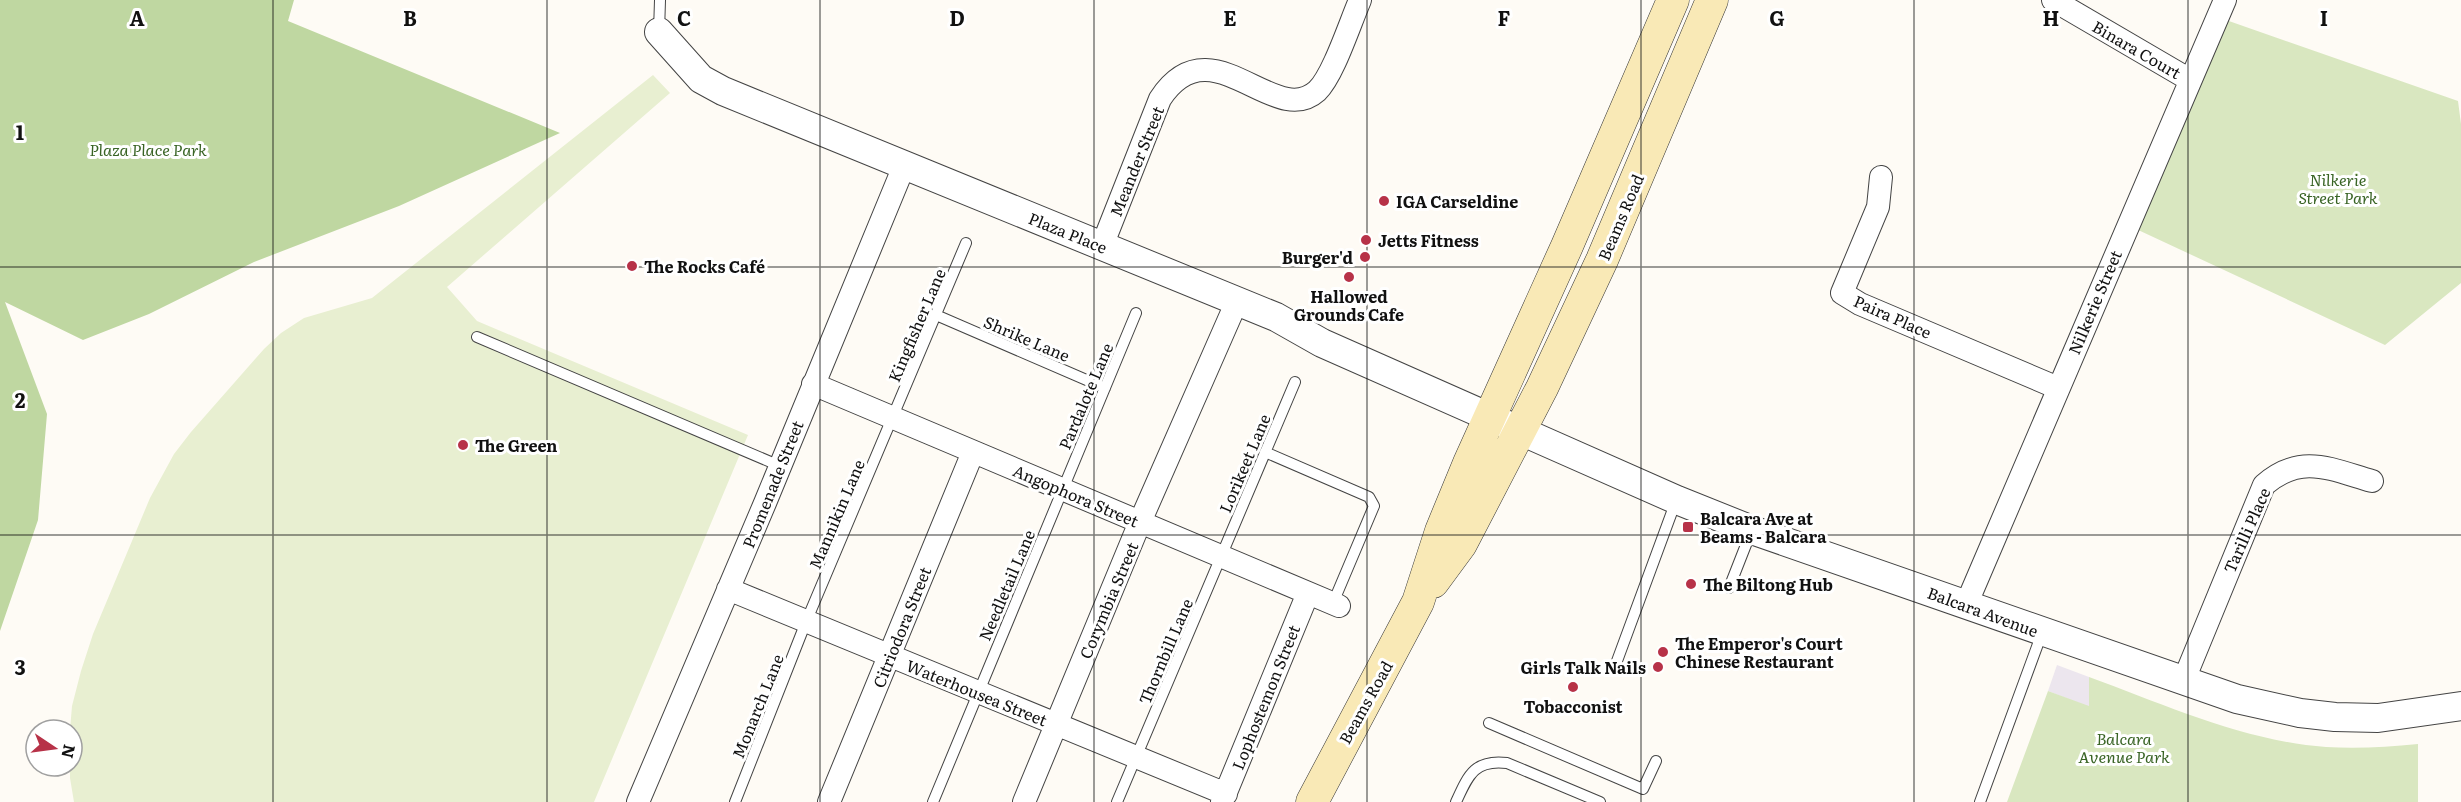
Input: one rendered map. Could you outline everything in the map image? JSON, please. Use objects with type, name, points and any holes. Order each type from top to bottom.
[{"type":"main road","name":"Beams Road","points":[[1418,602],[1441,531],[1673,0]]},
{"type":"main road","name":"Beams Road","points":[[1312,802],[1418,602],[1461,544],[1521,432],[1602,260],[1712,0]]},
{"type":"street","name":"Meander Street","points":[[1101,246],[1160,99],[1168,86],[1189,71],[1203,70],[1225,74],[1284,98],[1299,99],[1314,94],[1327,76],[1360,0]]},
{"type":"street","name":"Binara Court","points":[[2053,0],[2190,80]]},
{"type":"street","name":"Nilkerie Street","points":[[1966,605],[2224,0]]},
{"type":"street","name":"Plaza Place","points":[[659,32],[701,79],[723,91],[1276,316],[1322,343],[1490,417]]},
{"type":"street","name":"Promenade Street","points":[[638,802],[904,166]]},
{"type":"street","name":"Paira Place","points":[[1881,177],[1878,207],[1842,293],[1860,304],[2058,388]]},
{"type":"street","name":"Corymbia Street","points":[[1024,802],[1140,522],[1237,301]]},
{"type":"street","name":"Angophora Street","points":[[813,384],[1336,605]]},
{"type":"street","points":[[1490,417],[1521,432]]},
{"type":"street","name":"Balcara Avenue","points":[[1521,432],[1752,530],[2183,682],[2264,707],[2335,717],[2378,718],[2461,706]]},
{"type":"street","name":"Citriodora Street","points":[[829,802],[973,452]]},
{"type":"street","name":"Tarilli Place","points":[[2183,682],[2264,486],[2275,475],[2293,467],[2308,465],[2372,481]]},
{"type":"street","name":"Waterhousea Street","points":[[728,589],[1136,757],[1224,798]]},
{"type":"street","name":"Lophostemon Street","points":[[1224,798],[1308,593]]},
{"type":"lane","points":[[659,32],[660,0]]},
{"type":"lane","name":"Kingfisher Lane","points":[[893,418],[966,243]]},
{"type":"lane","name":"Pardalote Lane","points":[[1063,490],[1136,314]]},
{"type":"lane","name":"Shrike Lane","points":[[936,315],[1105,388]]},
{"type":"lane","points":[[477,338],[780,466]]},
{"type":"lane","name":"Lorikeet Lane","points":[[1221,556],[1295,382]]},
{"type":"lane","name":"Mannikin Lane","points":[[806,622],[893,418]]},
{"type":"lane","points":[[1266,452],[1370,497],[1374,506],[1336,605]]},
{"type":"lane","name":"Needletail Lane","points":[[933,802],[1063,490]]},
{"type":"lane","points":[[1617,661],[1677,500]]},
{"type":"lane","points":[[1729,588],[1752,530]]},
{"type":"lane","name":"Thornbill Lane","points":[[1117,802],[1221,556]]},
{"type":"lane","name":"Monarch Lane","points":[[735,802],[806,622]]},
{"type":"lane","points":[[1980,802],[2043,633]]},
{"type":"lane","points":[[1489,723],[1643,789],[1656,761]]},
{"type":"lane","points":[[1456,802],[1472,772],[1480,766],[1498,762],[1507,763],[1600,802]]},
{"type":"shaded area","points":[[2057,665],[2089,677],[2089,707],[2048,691]]},
{"type":"green space","name":"Plaza Place Park","points":[[0,0],[294,0],[288,21],[560,133],[399,206],[254,262],[149,314],[83,340],[5,302],[47,414],[38,520],[0,631]]},
{"type":"green space","name":"Nilkerie Street Park","points":[[2226,20],[2458,101],[2461,124],[2461,283],[2385,345],[2136,229]]},
{"type":"green space","name":"The Green","points":[[653,75],[670,93],[447,287],[477,321],[748,435],[594,802],[74,802],[70,778],[84,778],[84,718],[71,718],[81,671],[93,634],[150,498],[174,454],[264,349],[281,333],[304,318],[372,298]]},
{"type":"green space","name":"Balcara Avenue Park","points":[[2089,677],[2176,710],[2235,730],[2265,737],[2338,748],[2418,744],[2418,802],[2007,802],[2048,691],[2089,706]]},
{"type":"place","name":"IGA Carseldine","points":[[1384,201]]},
{"type":"place","name":"Jetts Fitness","points":[[1366,240]]},
{"type":"place","name":"Burger'd","points":[[1365,257]]},
{"type":"place","name":"The Rocks Café","points":[[632,266]]},
{"type":"place","name":"Hallowed Grounds Cafe","points":[[1349,277]]},
{"type":"place","name":"The Green","points":[[463,445]]},
{"type":"place","name":"Balcara Ave at Beams - Balcara","points":[[1688,527]]},
{"type":"place","name":"The Biltong Hub","points":[[1691,584]]},
{"type":"place","name":"The Emperor's Court Chinese Restaurant","points":[[1663,652]]},
{"type":"place","name":"Girls Talk Nails","points":[[1658,667]]},
{"type":"place","name":"Tobacconist","points":[[1573,687]]}]
